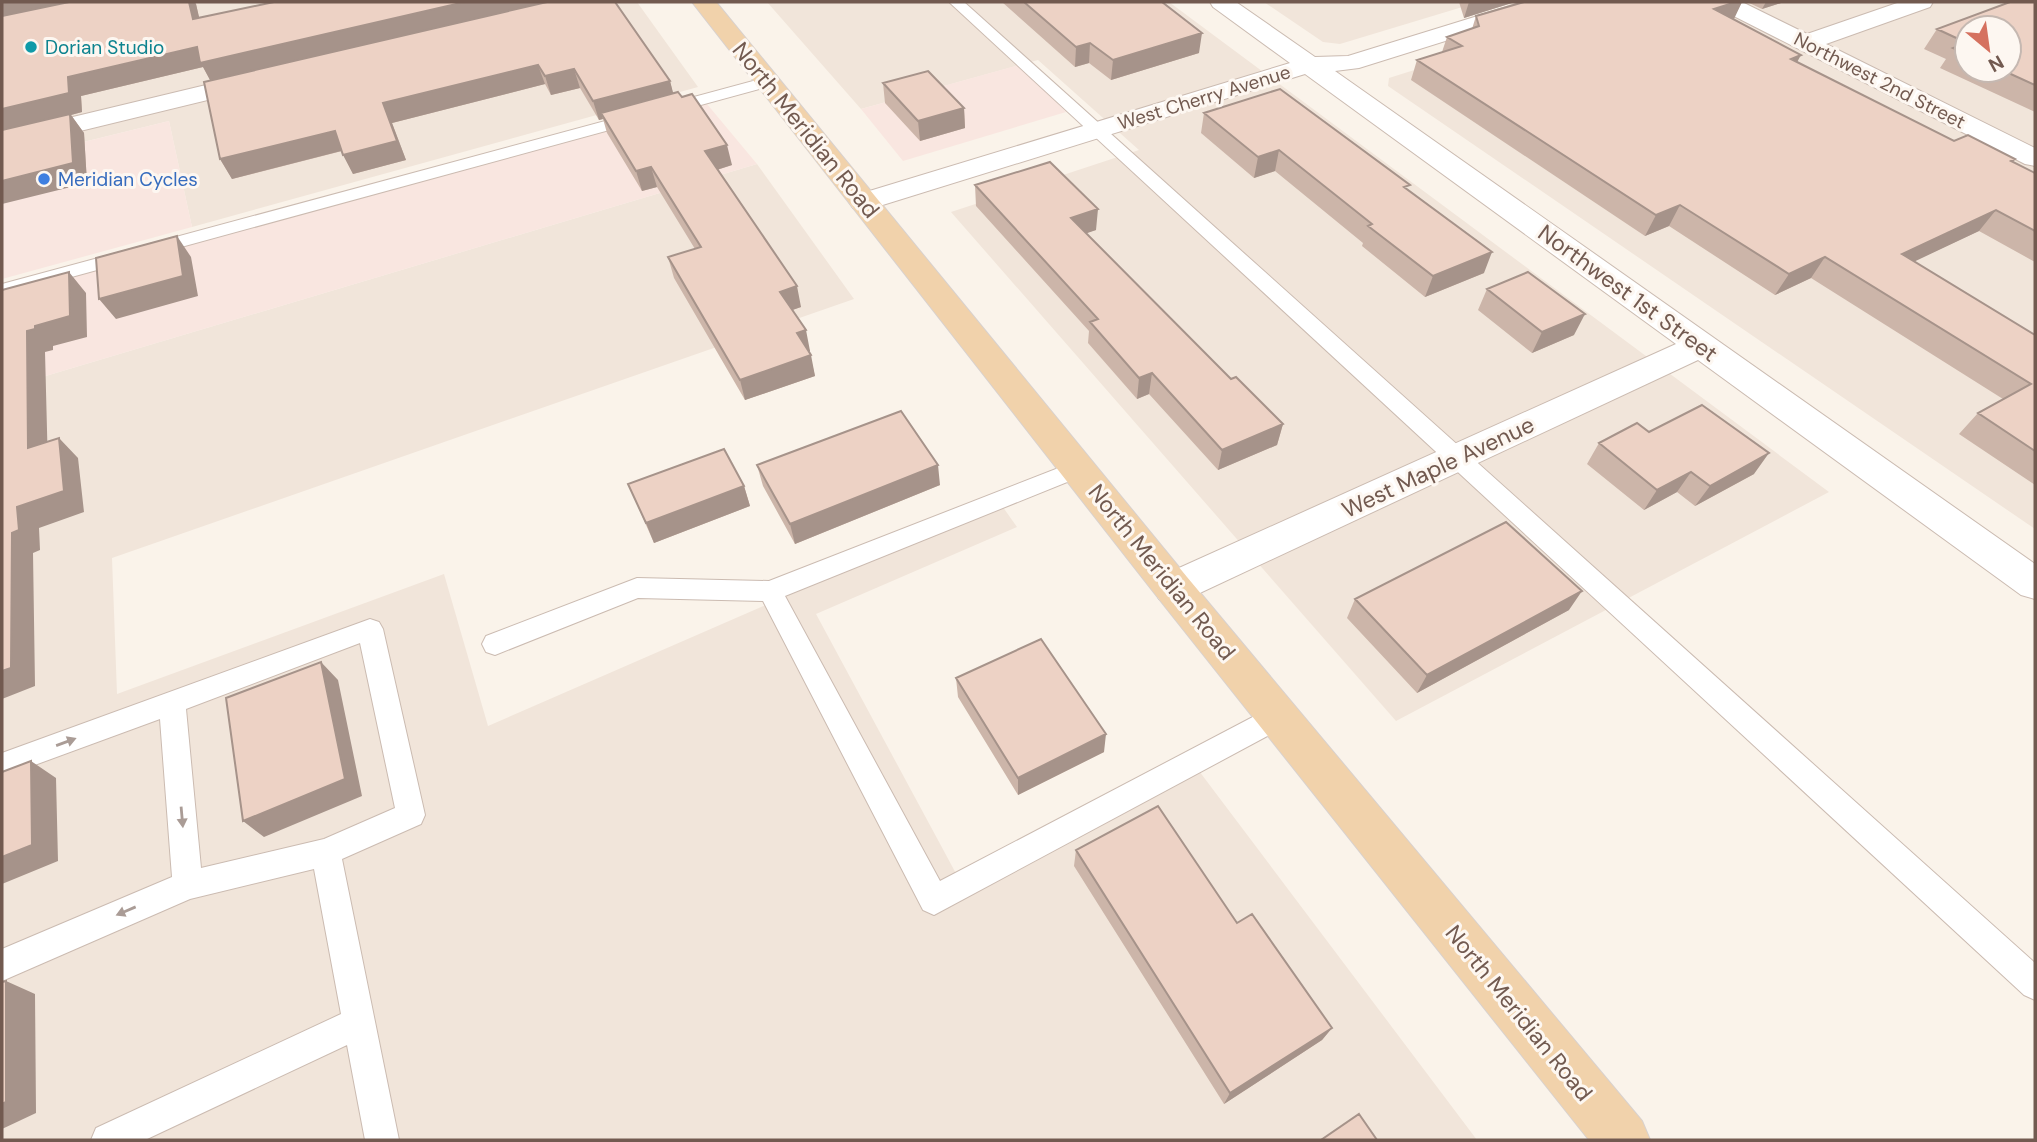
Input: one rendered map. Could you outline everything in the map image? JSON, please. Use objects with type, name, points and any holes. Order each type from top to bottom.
[{"type":"main road","name":"North Meridian Road","points":[[704,2],[1173,589],[1623,1140]]},
{"type":"street","name":"Northwest 1st Street","points":[[1221,2],[2035,584]]},
{"type":"street","name":"West Cherry Avenue","points":[[863,202],[1309,65],[1350,63],[1546,2]]},
{"type":"street","name":"Northwest 2nd Street","points":[[1724,2],[2035,158]]},
{"type":"street","points":[[1806,43],[1922,2]]},
{"type":"street","points":[[2,142],[282,75]]},
{"type":"street","name":"West Maple Avenue","points":[[1173,589],[1702,345]]},
{"type":"lane","points":[[956,2],[2035,984]]},
{"type":"lane","points":[[2,289],[768,82]]},
{"type":"lane","points":[[495,644],[637,588],[770,591],[1079,468]]},
{"type":"lane","points":[[770,591],[934,900],[1278,717]]},
{"type":"lane","points":[[2,765],[370,629],[411,816],[326,852],[188,884],[2,965]]},
{"type":"lane","points":[[172,703],[188,884]]},
{"type":"lane","points":[[326,852],[383,1140]]},
{"type":"lane","points":[[108,1140],[360,1022]]},
{"type":"shaded area","points":[[160,2],[637,2],[698,87],[192,227],[169,121],[2,162],[2,76]]},
{"type":"shaded area","points":[[767,2],[1169,2],[1829,492],[1396,721],[951,212],[1139,150],[1038,60],[861,109]]},
{"type":"shaded area","points":[[1264,2],[1479,2],[1340,44],[1323,42]]},
{"type":"shaded area","points":[[1504,2],[2035,2],[2035,529],[1388,86],[1389,78],[1547,28]]},
{"type":"shaded area","points":[[1019,65],[1066,112],[903,161],[861,109]]},
{"type":"shaded area","points":[[707,104],[757,164],[2,389],[2,295]]},
{"type":"shaded area","points":[[169,121],[192,227],[2,279],[2,162]]},
{"type":"shaded area","points":[[757,164],[854,299],[112,558],[117,694],[444,574],[488,726],[1000,503],[1017,527],[816,614],[959,879],[1187,755],[1477,1140],[2,1140],[2,389]]},
{"type":"building","points":[[69,2],[189,2],[193,19],[274,2],[465,2],[200,63],[197,47],[68,77],[69,93],[2,109],[2,16]]},
{"type":"building","points":[[547,2],[615,2],[670,81],[593,101],[574,69],[545,76],[538,65],[383,103],[397,141],[343,155],[335,131],[220,159],[204,82]]},
{"type":"building","points":[[1024,2],[1162,2],[1202,33],[1113,60],[1090,43],[1076,47]]},
{"type":"building","points":[[1524,2],[1736,2],[1714,9],[1801,55],[1791,59],[1954,141],[1968,135],[2015,159],[2011,161],[2035,173],[2035,231],[1996,210],[1902,254],[2035,335],[2035,451],[1978,413],[2031,384],[1825,257],[1789,274],[1680,205],[1656,215],[1417,60],[1462,46],[1447,37],[1479,26],[1476,16]]},
{"type":"building","points":[[2010,2],[2035,2],[2035,85],[2023,80],[2023,14],[1978,14]]},
{"type":"building","points":[[1953,23],[1953,36],[1937,29]]},
{"type":"building","points":[[928,71],[964,108],[918,121],[883,83]]},
{"type":"building","points":[[1280,89],[1410,185],[1404,187],[1492,252],[1433,276],[1368,226],[1372,224],[1279,150],[1258,157],[1204,113]]},
{"type":"building","points":[[678,92],[682,97],[692,94],[727,145],[705,151],[797,286],[780,292],[806,330],[797,333],[811,355],[740,380],[668,257],[701,247],[651,167],[636,171],[601,113]]},
{"type":"building","points":[[70,114],[73,163],[2,181],[2,130]]},
{"type":"building","points":[[1050,162],[1098,209],[1071,218],[1231,379],[1236,377],[1283,424],[1222,450],[1152,373],[1139,378],[1090,322],[1098,319],[975,185]]},
{"type":"building","points":[[177,236],[183,276],[99,299],[96,258]]},
{"type":"building","points":[[69,272],[70,316],[27,331],[28,448],[59,438],[64,491],[17,507],[19,530],[12,533],[11,668],[2,671],[2,290]]},
{"type":"building","points":[[1528,272],[1585,314],[1542,332],[1487,289]]},
{"type":"building","points":[[1702,405],[1769,453],[1710,486],[1691,472],[1657,490],[1599,443],[1637,423],[1649,432]]},
{"type":"building","points":[[901,411],[938,465],[790,524],[757,465]]},
{"type":"building","points":[[724,449],[744,486],[646,523],[628,484]]},
{"type":"building","points":[[1506,522],[1582,591],[1427,675],[1355,599]]},
{"type":"building","points":[[1041,639],[1106,734],[1018,778],[956,678]]},
{"type":"building","points":[[321,662],[345,779],[243,821],[226,698]]},
{"type":"building","points":[[31,761],[32,845],[2,857],[2,772]]},
{"type":"building","points":[[1158,806],[1237,923],[1252,914],[1332,1028],[1230,1093],[1076,850]]},
{"type":"building","points":[[6,981],[6,1102],[2,1104],[2,982]]},
{"type":"building","points":[[1359,1114],[1377,1140],[1321,1140]]},
{"type":"place","name":"Dorian Studio","points":[[31,47]]},
{"type":"place","name":"Meridian Cycles","points":[[44,179]]}]
